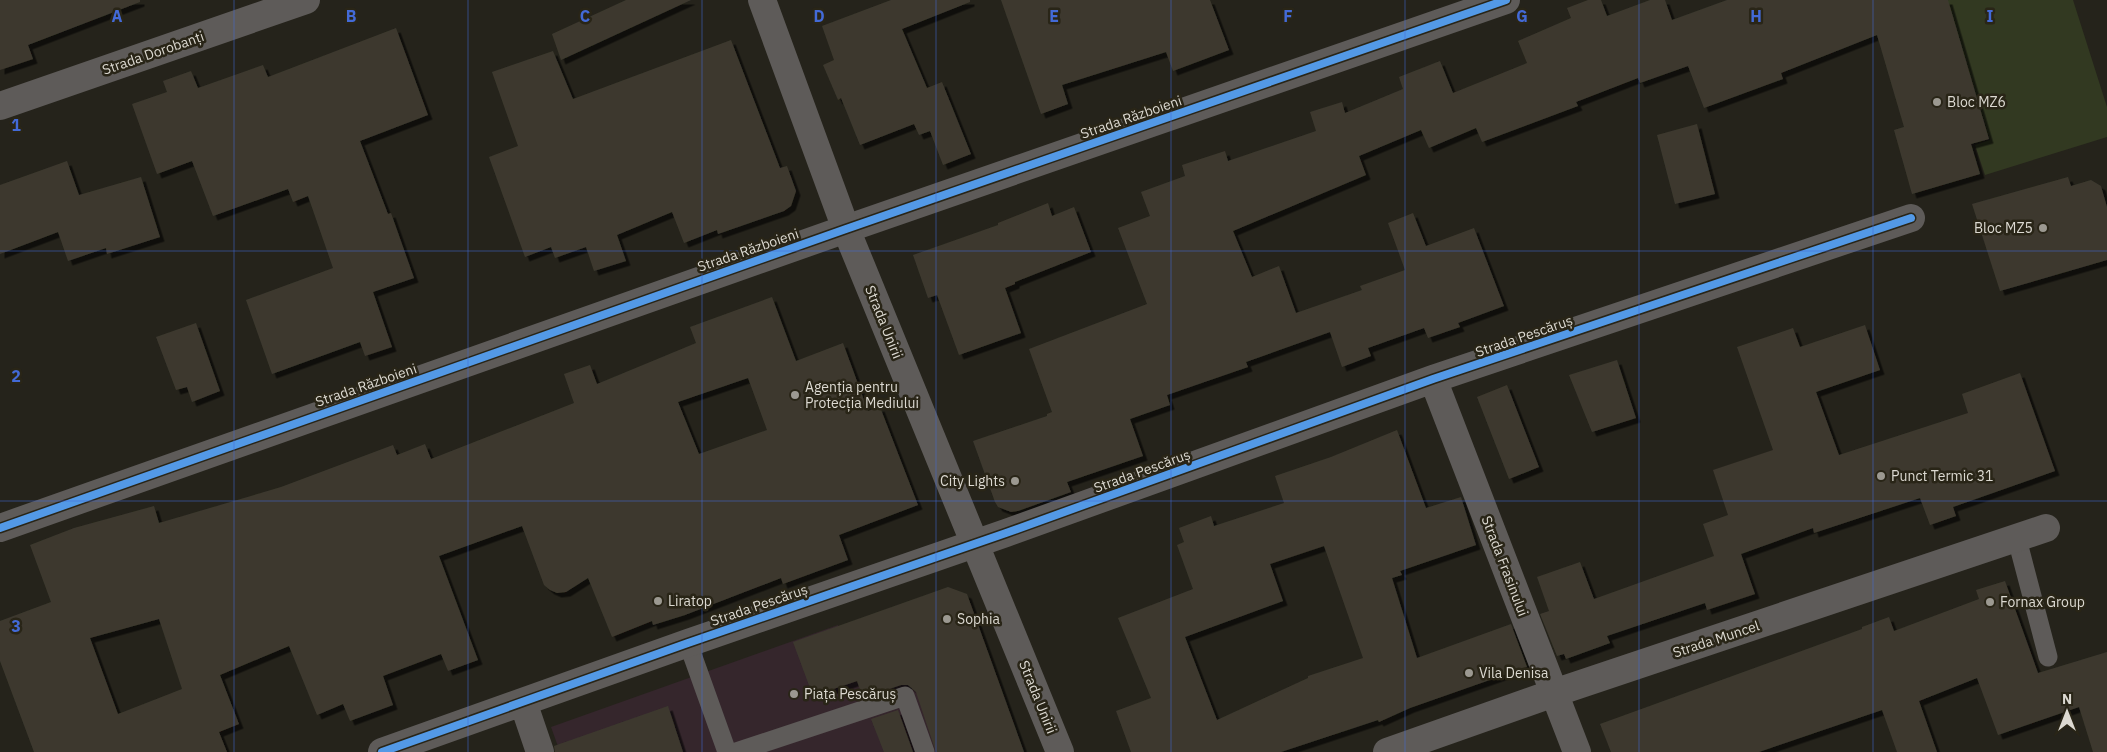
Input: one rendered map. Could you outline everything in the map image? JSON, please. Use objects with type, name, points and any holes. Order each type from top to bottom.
[{"type":"street","name":"Strada Dorobanți","points":[[0,106],[306,0]]},
{"type":"street","name":"Strada Unirii","points":[[762,0],[846,229],[1060,752]]},
{"type":"street","name":"Strada Războieni","points":[[0,528],[846,229],[1506,0]]},
{"type":"street","name":"Strada Pescăruș","points":[[382,752],[688,643],[975,544],[1433,379],[1911,218]]},
{"type":"street","name":"Strada Frasinului","points":[[1433,379],[1577,752]]},
{"type":"street","name":"Strada Muncel","points":[[1387,752],[1554,693],[2046,528]]},
{"type":"street","points":[[523,702],[540,752]]},
{"type":"lane","points":[[2017,539],[2048,656]]},
{"type":"lane","points":[[688,643],[727,752]]},
{"type":"lane","points":[[736,752],[905,696],[925,752]]},
{"type":"shaded area","name":"Piața Pescăruș","points":[[838,625],[857,679],[930,663],[974,752],[560,752],[551,727]]},
{"type":"green space","points":[[1947,0],[2073,0],[2107,107],[2107,137],[1985,175],[1975,145],[1990,140]]},
{"type":"building","points":[[0,0],[140,0],[140,2],[28,45],[33,59],[0,70]]},
{"type":"building","points":[[626,0],[691,0],[561,60],[552,34]]},
{"type":"building","points":[[891,0],[970,0],[970,2],[902,29],[927,88],[942,82],[971,154],[943,165],[930,131],[919,135],[914,124],[860,145],[841,98],[838,100],[823,65],[834,60],[822,26]]},
{"type":"building","points":[[1001,0],[1210,0],[1229,50],[1173,71],[1166,52],[1062,85],[1068,104],[1041,114]]},
{"type":"building","points":[[1588,0],[1601,0],[1607,16],[1650,0],[1665,0],[1672,20],[1727,0],[1948,0],[1989,139],[1971,144],[1980,174],[1912,194],[1894,130],[1904,127],[1877,35],[1781,73],[1783,79],[1704,108],[1688,66],[1640,83],[1638,78],[1576,102],[1578,106],[1482,142],[1476,128],[1429,148],[1421,130],[1359,156],[1366,175],[1233,231],[1252,277],[1279,266],[1296,313],[1362,290],[1360,286],[1405,270],[1388,223],[1413,213],[1426,246],[1474,228],[1504,306],[1458,323],[1460,327],[1428,338],[1424,328],[1368,348],[1371,356],[1342,367],[1330,332],[1246,362],[1248,367],[1167,395],[1170,405],[1130,419],[1143,456],[1067,482],[1071,492],[1018,511],[1011,512],[998,507],[973,441],[1047,416],[1047,414],[1052,412],[1029,349],[1147,304],[1118,228],[1150,216],[1141,192],[1185,176],[1182,165],[1225,151],[1228,161],[1316,131],[1310,112],[1342,102],[1345,113],[1403,89],[1399,77],[1440,61],[1453,93],[1527,63],[1518,41],[1571,18],[1567,8]]},
{"type":"building","points":[[396,28],[428,115],[360,141],[388,214],[391,213],[414,278],[373,292],[392,347],[365,356],[360,342],[272,374],[246,300],[333,268],[308,196],[293,202],[288,189],[213,216],[192,161],[157,174],[132,104],[167,92],[163,81],[191,71],[198,88],[263,65],[268,77]]},
{"type":"building","points":[[731,40],[780,168],[787,166],[796,191],[791,206],[784,211],[718,234],[717,230],[684,243],[672,212],[617,235],[626,261],[594,271],[586,247],[555,258],[551,247],[525,257],[489,157],[518,146],[492,72],[553,51],[573,99]]},
{"type":"building","points":[[1697,124],[1715,194],[1675,204],[1657,135]]},
{"type":"building","points":[[67,161],[79,195],[141,177],[160,237],[107,254],[106,248],[68,261],[58,232],[0,254],[0,185]]},
{"type":"building","name":"Bloc MZ5","points":[[2068,177],[2071,186],[2091,180],[2101,186],[2107,207],[2107,260],[2000,291],[1972,204]]},
{"type":"building","points":[[1048,203],[1052,216],[1074,207],[1091,252],[1015,282],[1015,284],[1005,288],[1021,333],[959,355],[937,295],[928,298],[913,255],[998,225],[998,223]]},
{"type":"building","points":[[772,297],[796,361],[843,343],[868,411],[880,407],[918,505],[839,535],[848,560],[783,584],[781,578],[685,615],[653,625],[652,621],[612,637],[588,578],[566,592],[557,593],[544,585],[522,526],[439,556],[478,660],[448,671],[441,654],[383,676],[393,705],[350,721],[343,704],[317,715],[289,646],[220,675],[239,724],[219,732],[227,752],[34,752],[0,661],[0,621],[51,602],[30,545],[74,528],[154,506],[159,523],[281,487],[393,445],[397,455],[425,444],[431,459],[574,403],[564,374],[590,365],[597,384],[696,343],[690,327]],"holes":[[[748,378],[767,430],[699,454],[678,402]],[[159,619],[182,689],[118,714],[90,638]]]},
{"type":"building","points":[[196,323],[220,391],[192,402],[187,387],[176,390],[156,337]]},
{"type":"building","points":[[1865,325],[1880,370],[1816,392],[1839,455],[1968,413],[1962,394],[2020,373],[2055,471],[1953,507],[1956,516],[1930,525],[1920,498],[1814,533],[1813,528],[1741,554],[1755,594],[1707,610],[1705,603],[1607,636],[1610,643],[1566,659],[1564,654],[1557,656],[1540,614],[1549,611],[1537,577],[1580,562],[1594,599],[1714,556],[1703,524],[1728,515],[1713,470],[1773,450],[1737,347],[1793,328],[1800,347]]},
{"type":"building","points":[[1617,360],[1636,418],[1592,432],[1569,375]]},
{"type":"building","points":[[1507,385],[1539,467],[1509,479],[1477,397]]},
{"type":"building","points":[[1397,430],[1426,508],[1461,497],[1476,545],[1400,571],[1402,575],[1392,578],[1417,658],[1511,624],[1527,667],[1410,708],[1379,722],[1378,720],[1281,752],[1131,752],[1116,711],[1151,698],[1118,618],[1193,589],[1177,545],[1184,542],[1179,528],[1211,516],[1214,526],[1284,503],[1275,476],[1331,457]],"holes":[[[1324,546],[1363,658],[1308,676],[1308,678],[1217,720],[1185,637],[1283,601],[1270,564]]]},
{"type":"building","points":[[2005,581],[2038,673],[2107,652],[2107,752],[2093,752],[2079,707],[1998,735],[1977,678],[1919,701],[1937,752],[1897,752],[1882,710],[1759,752],[1611,752],[1600,724],[1862,629],[1862,627],[1889,617],[1894,631],[1979,599],[1976,590]]},
{"type":"building","points":[[948,587],[967,594],[1024,752],[936,752],[916,692],[908,685],[901,685],[863,698],[857,681],[813,696],[793,642]]},
{"type":"building","points":[[668,706],[683,752],[555,752],[554,746]]},
{"type":"building","points":[[898,710],[913,752],[884,752],[871,719]]},
{"type":"cycle path","points":[[0,528],[846,229],[1506,0]]},
{"type":"cycle path","points":[[382,752],[688,643],[1006,533],[1433,379],[1911,218]]},
{"type":"place","name":"Bloc MZ6","points":[[1937,102]]},
{"type":"place","name":"Bloc MZ5","points":[[2043,228]]},
{"type":"place","name":"Agenția pentru Protecția Mediului","points":[[795,395]]},
{"type":"place","name":"Punct Termic 31","points":[[1881,476]]},
{"type":"place","name":"City Lights","points":[[1015,481]]},
{"type":"place","name":"Liratop","points":[[658,601]]},
{"type":"place","name":"Fornax Group","points":[[1990,602]]},
{"type":"place","name":"Sophia","points":[[947,619]]},
{"type":"place","name":"Vila Denisa","points":[[1469,673]]},
{"type":"place","name":"Piața Pescăruș","points":[[794,694]]}]
